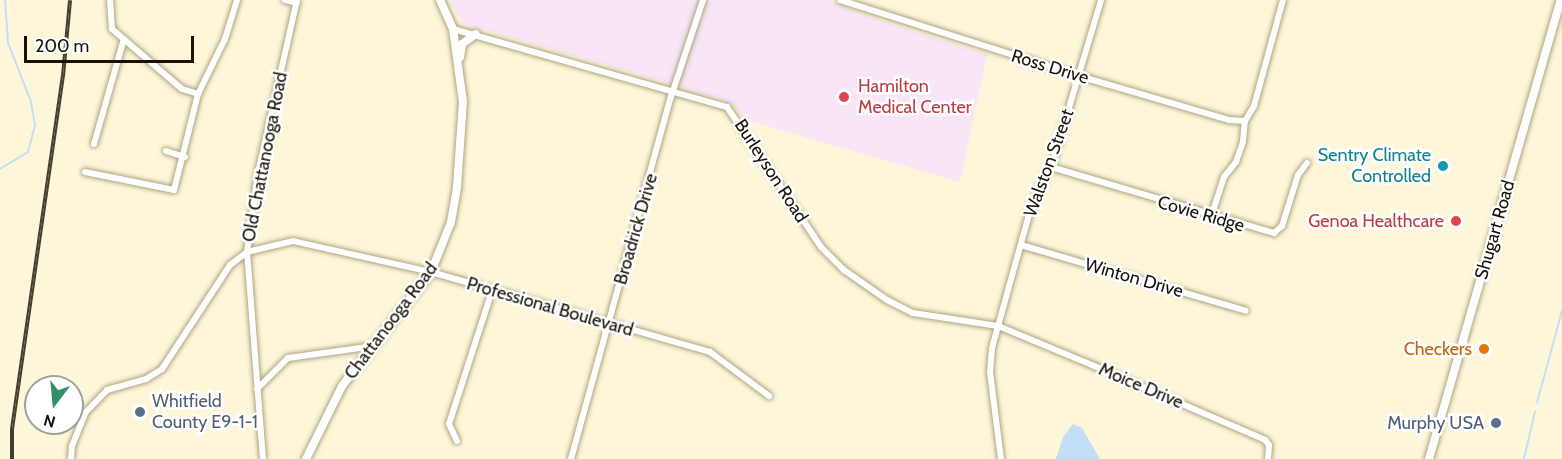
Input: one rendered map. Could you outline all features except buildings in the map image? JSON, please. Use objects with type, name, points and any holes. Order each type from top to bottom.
[{"type":"main road","name":"Chattanooga Road","points":[[306,459],[342,386],[431,272],[451,222],[458,187],[463,102],[453,29],[440,0]]},
{"type":"main road","name":"Shugart Road","points":[[1429,459],[1558,1]]},
{"type":"main road","points":[[459,60],[462,44],[476,34]]},
{"type":"street","points":[[110,0],[108,8],[112,28],[182,89],[198,94]]},
{"type":"street","points":[[85,172],[174,190],[185,157],[198,94],[225,39],[237,0]]},
{"type":"street","points":[[285,0],[297,2]]},
{"type":"street","name":"Broadrick Drive","points":[[571,459],[674,92],[703,0]]},
{"type":"street","name":"Ross Drive","points":[[840,0],[1079,76],[1229,120],[1245,121]]},
{"type":"street","name":"Walston Street","points":[[1001,459],[990,372],[998,326],[1031,207],[1052,167],[1101,0]]},
{"type":"street","points":[[1211,217],[1224,177],[1236,162],[1243,142],[1245,121],[1254,106],[1283,0]]},
{"type":"street","name":"Old Chattanooga Road","points":[[263,459],[247,252],[258,173],[297,2]]},
{"type":"street","name":"Burleyson Road","points":[[453,29],[733,111],[752,147],[796,212],[821,247],[844,270],[913,313],[998,326]]},
{"type":"street","points":[[94,144],[124,39]]},
{"type":"street","points":[[166,151],[185,157]]},
{"type":"street","name":"Covie Ridge","points":[[1052,167],[1211,217],[1264,232],[1278,232],[1298,175],[1307,162]]},
{"type":"street","name":"Professional Boulevard","points":[[71,459],[72,446],[86,413],[106,390],[146,379],[162,369],[230,265],[247,252],[293,241],[431,272],[711,352],[769,396]]},
{"type":"street","name":"Winton Drive","points":[[1021,245],[1246,311]]},
{"type":"street","points":[[457,441],[449,424],[492,291]]},
{"type":"street","name":"Moice Drive","points":[[998,326],[1265,440],[1269,445],[1268,459]]},
{"type":"street","points":[[257,389],[288,358],[375,346]]},
{"type":"shaded area","name":"Hamilton Medical Center","points":[[450,0],[829,0],[870,17],[987,54],[960,182],[746,120],[731,103],[463,24]]},
{"type":"water","points":[[1073,424],[1082,428],[1100,459],[1056,459],[1063,437]]},
{"type":"waterway","points":[[0,169],[28,152],[35,125],[31,102],[8,43],[5,0]]},
{"type":"waterway","points":[[1537,403],[1562,311]]},
{"type":"waterway","points":[[1524,459],[1535,412]]},
{"type":"railway","points":[[12,459],[12,429],[63,76],[70,0]]},
{"type":"place","name":"Hamilton Medical Center","points":[[844,97]]},
{"type":"place","name":"Sentry Climate Controlled","points":[[1443,166]]},
{"type":"place","name":"Genoa Healthcare","points":[[1456,221]]},
{"type":"place","name":"Checkers","points":[[1484,349]]},
{"type":"place","name":"Whitfield County E9-1-1","points":[[140,412]]},
{"type":"place","name":"Murphy USA","points":[[1496,423]]}]
